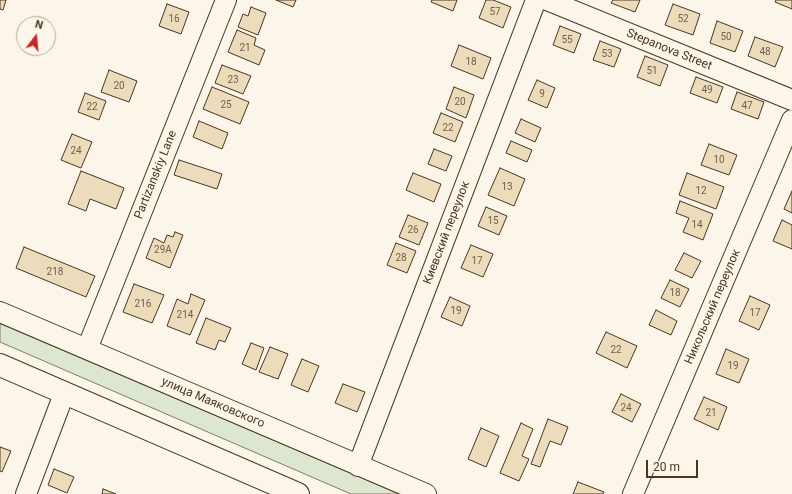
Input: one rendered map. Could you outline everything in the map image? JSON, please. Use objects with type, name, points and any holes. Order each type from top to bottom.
[{"type":"main road","points":[[0,366],[298,494]]},
{"type":"street","name":"Partizanskiy Lane","points":[[87,349],[226,0]]},
{"type":"street","name":"Киевский переулок","points":[[358,466],[536,0]]},
{"type":"street","name":"Stepanova Street","points":[[547,0],[792,100]]},
{"type":"street","name":"Никольский переулок","points":[[633,494],[792,120]]},
{"type":"street","name":"улица Маяковского","points":[[0,312],[426,494]]},
{"type":"street","points":[[26,494],[64,394]]},
{"type":"green space","points":[[0,323],[399,494],[351,494],[0,342]]},
{"type":"building","points":[[0,0],[6,0],[3,10],[0,9]]},
{"type":"building","points":[[276,0],[296,0],[293,7]]},
{"type":"building","points":[[432,0],[457,0],[453,11],[431,2]]},
{"type":"building","points":[[486,0],[493,0],[511,7],[503,28],[479,18]]},
{"type":"building","points":[[613,0],[640,0],[635,12],[611,3]]},
{"type":"building","points":[[776,0],[792,0],[792,9],[775,2]]},
{"type":"building","points":[[167,4],[189,12],[181,34],[159,26]]},
{"type":"building","points":[[673,4],[700,14],[693,35],[665,25]]},
{"type":"building","points":[[251,7],[266,13],[258,35],[238,27],[243,14],[248,16]]},
{"type":"building","points":[[717,21],[743,31],[735,52],[710,43]]},
{"type":"building","points":[[560,26],[581,34],[574,53],[553,45]]},
{"type":"building","points":[[237,30],[256,38],[254,45],[265,50],[259,65],[228,52]]},
{"type":"building","points":[[755,37],[783,47],[775,67],[748,56]]},
{"type":"building","points":[[600,41],[621,49],[614,67],[593,60]]},
{"type":"building","points":[[459,45],[491,58],[483,79],[451,66]]},
{"type":"building","points":[[645,56],[668,65],[660,86],[637,77]]},
{"type":"building","points":[[222,65],[251,76],[243,94],[215,83]]},
{"type":"building","points":[[109,70],[137,81],[129,102],[101,92]]},
{"type":"building","points":[[696,77],[723,87],[717,103],[690,93]]},
{"type":"building","points":[[537,80],[555,88],[547,108],[528,100]]},
{"type":"building","points":[[212,87],[249,102],[240,124],[203,109]]},
{"type":"building","points":[[454,87],[474,95],[466,118],[446,109]]},
{"type":"building","points":[[737,92],[764,102],[758,119],[731,109]]},
{"type":"building","points":[[85,93],[106,101],[99,120],[78,112]]},
{"type":"building","points":[[441,113],[463,122],[455,142],[433,133]]},
{"type":"building","points":[[521,119],[541,128],[535,142],[515,133]]},
{"type":"building","points":[[199,121],[228,133],[222,149],[193,137]]},
{"type":"building","points":[[72,134],[92,142],[81,168],[61,160]]},
{"type":"building","points":[[511,141],[532,150],[527,162],[506,153]]},
{"type":"building","points":[[709,144],[737,155],[729,175],[701,165]]},
{"type":"building","points":[[434,149],[452,156],[446,171],[428,164]]},
{"type":"building","points":[[179,160],[222,174],[217,189],[174,175]]},
{"type":"building","points":[[500,168],[525,179],[514,206],[488,195]]},
{"type":"building","points":[[81,171],[124,188],[116,209],[90,199],[86,211],[68,204]]},
{"type":"building","points":[[413,173],[441,184],[434,202],[406,190]]},
{"type":"building","points":[[687,173],[724,187],[716,209],[679,195]]},
{"type":"building","points":[[792,191],[792,213],[784,209]]},
{"type":"building","points":[[680,201],[713,214],[703,240],[683,232],[689,218],[676,213]]},
{"type":"building","points":[[486,207],[507,216],[499,235],[478,226]]},
{"type":"building","points":[[408,215],[428,223],[419,245],[399,237]]},
{"type":"building","points":[[782,220],[792,225],[792,249],[773,241]]},
{"type":"building","points":[[175,232],[183,235],[170,268],[146,258],[154,238],[164,243],[167,235],[173,237]]},
{"type":"building","points":[[396,243],[416,251],[407,273],[387,265]]},
{"type":"building","points":[[471,245],[493,254],[483,277],[461,268]]},
{"type":"building","points":[[24,247],[95,276],[86,297],[16,268]]},
{"type":"building","points":[[684,253],[701,261],[692,278],[675,270]]},
{"type":"building","points":[[670,280],[689,289],[680,307],[661,298]]},
{"type":"building","points":[[134,284],[164,295],[152,323],[123,312]]},
{"type":"building","points":[[191,294],[205,300],[190,335],[167,326],[177,299],[188,304]]},
{"type":"building","points":[[750,296],[770,305],[759,330],[739,321]]},
{"type":"building","points":[[450,297],[470,306],[462,326],[441,317]]},
{"type":"building","points":[[656,310],[677,321],[671,335],[649,325]]},
{"type":"building","points":[[206,318],[231,328],[225,342],[219,340],[215,350],[196,343]]},
{"type":"building","points":[[606,332],[637,346],[627,368],[596,353]]},
{"type":"building","points":[[251,343],[264,348],[256,370],[242,364]]},
{"type":"building","points":[[270,347],[288,354],[278,379],[259,372]]},
{"type":"building","points":[[726,349],[749,359],[739,383],[716,374]]},
{"type":"building","points":[[302,359],[319,366],[308,392],[291,385]]},
{"type":"building","points":[[343,384],[365,392],[357,412],[335,403]]},
{"type":"building","points":[[621,394],[641,404],[632,422],[612,412]]},
{"type":"building","points":[[704,397],[727,407],[718,430],[694,419]]},
{"type":"building","points":[[548,419],[568,427],[561,445],[550,441],[540,467],[531,464]]},
{"type":"building","points":[[521,423],[533,429],[522,456],[529,459],[519,481],[500,473]]},
{"type":"building","points":[[481,428],[499,436],[486,467],[468,459]]},
{"type":"building","points":[[0,447],[11,451],[2,472],[0,471]]},
{"type":"building","points":[[54,469],[74,477],[67,493],[48,485]]},
{"type":"building","points":[[578,482],[604,492],[603,494],[573,494]]},
{"type":"building","points":[[103,489],[116,494],[102,494]]}]
